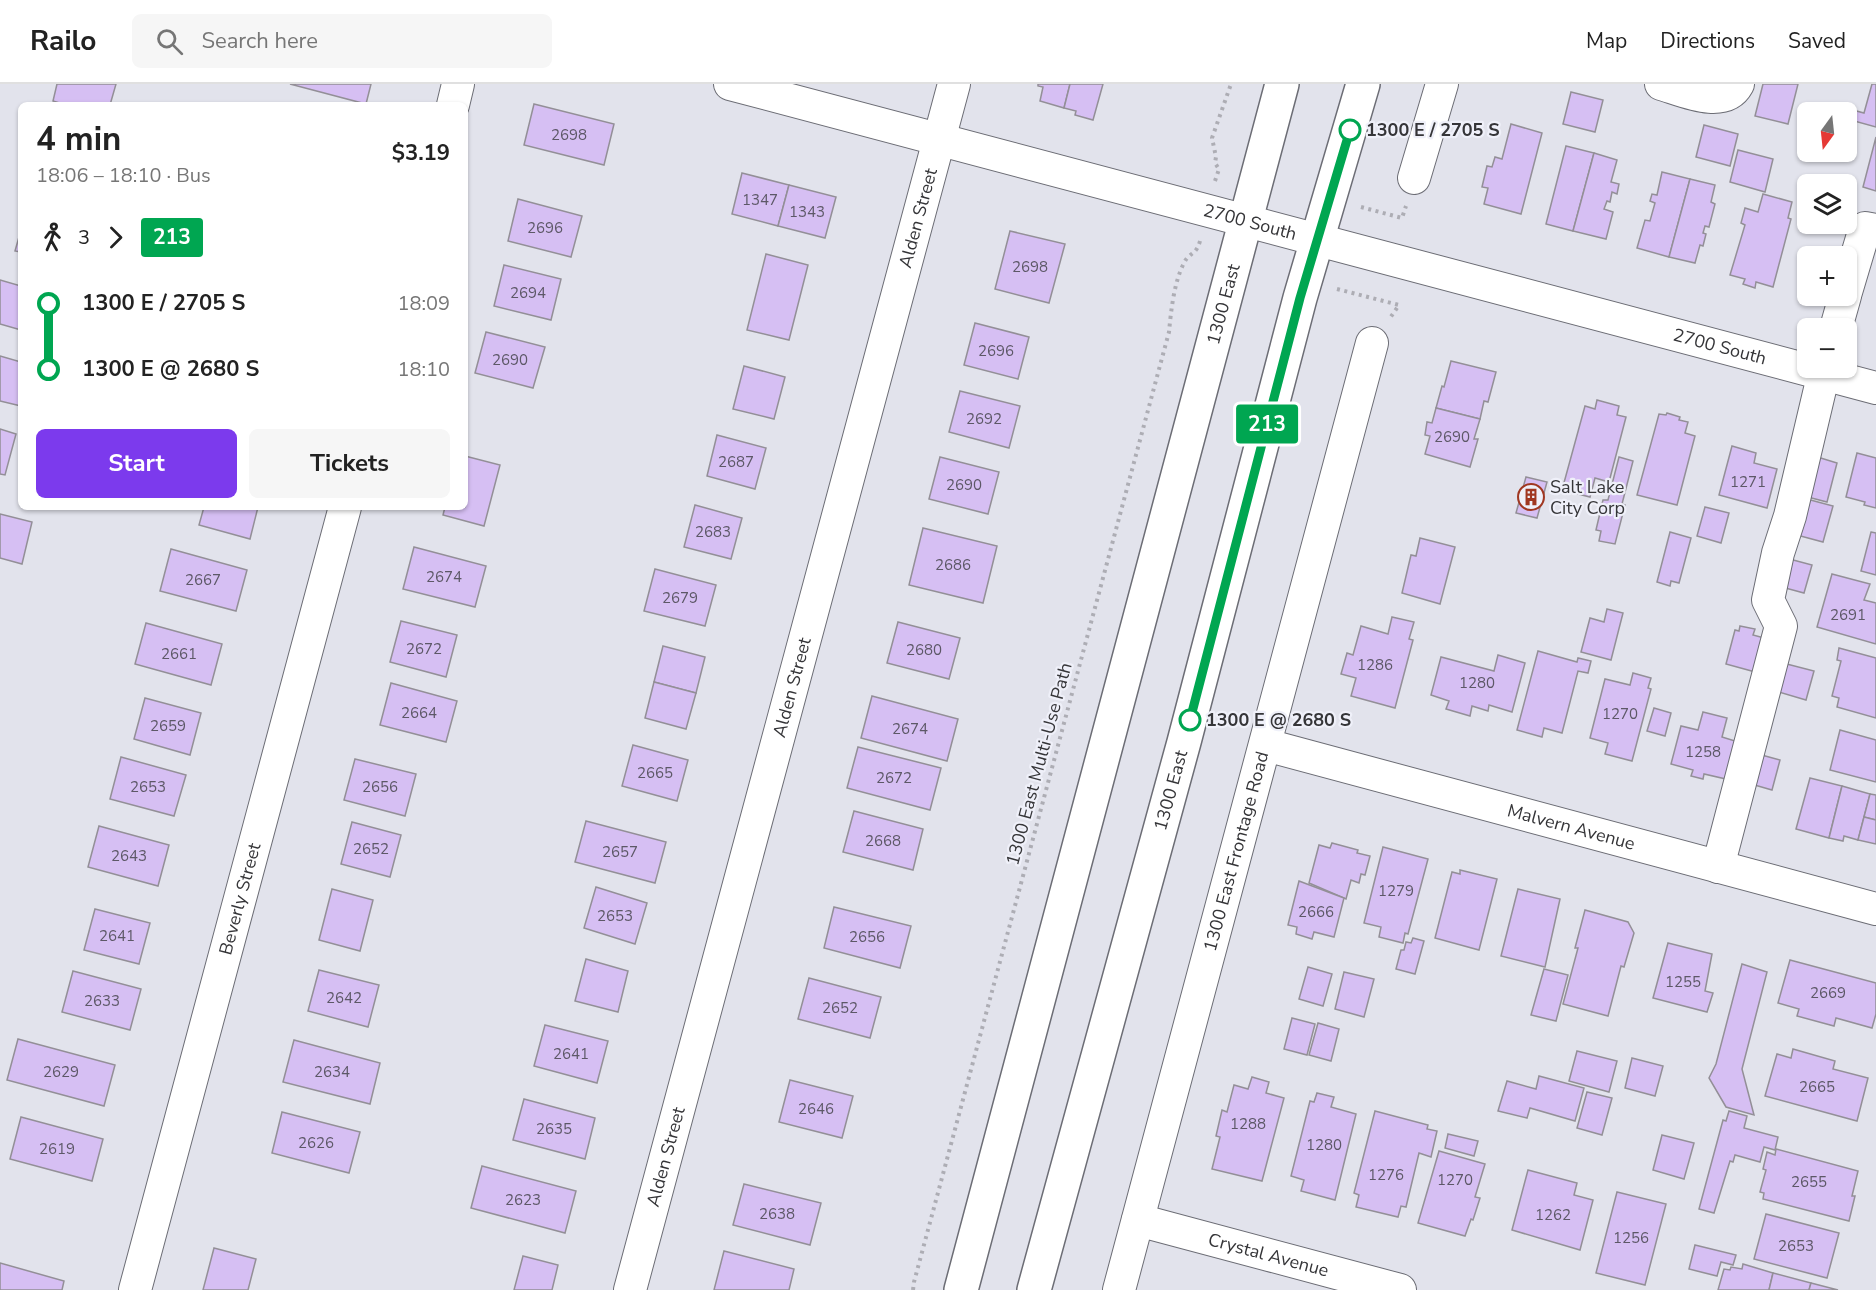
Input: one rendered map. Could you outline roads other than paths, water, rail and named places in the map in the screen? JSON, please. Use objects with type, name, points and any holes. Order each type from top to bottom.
[{"type":"main road","name":"1300 East","points":[[961,1290],[1282,84]]},
{"type":"main road","name":"1300 East","points":[[1034,1290],[1184,742],[1300,298],[1363,84]]},
{"type":"street","points":[[454,102],[458,84]]},
{"type":"street","name":"2700 South","points":[[730,84],[1797,364]]},
{"type":"street","name":"Alden Street","points":[[630,1290],[954,84]]},
{"type":"street","points":[[1414,178],[1442,84]]},
{"type":"street","points":[[1661,84],[1702,96],[1715,97],[1726,95],[1738,84]]},
{"type":"street","points":[[1857,256],[1865,228],[1876,230]]},
{"type":"street","name":"1300 East Frontage Road","points":[[1119,1290],[1372,343]]},
{"type":"street","points":[[1718,867],[1781,626],[1768,600],[1822,378]]},
{"type":"street","name":"2700 South","points":[[1845,378],[1876,388]]},
{"type":"street","name":"Beverly Street","points":[[135,1290],[344,510]]},
{"type":"street","name":"Malvern Avenue","points":[[1266,745],[1876,909]]},
{"type":"street","name":"Crystal Avenue","points":[[1138,1220],[1400,1290]]},
{"type":"place","name":"1300 E / 2705 S","points":[[1350,130]]},
{"type":"place","name":"Salt Lake City Corp","points":[[1531,497]]},
{"type":"place","name":"1300 E @ 2680 S","points":[[1190,720]]}]
